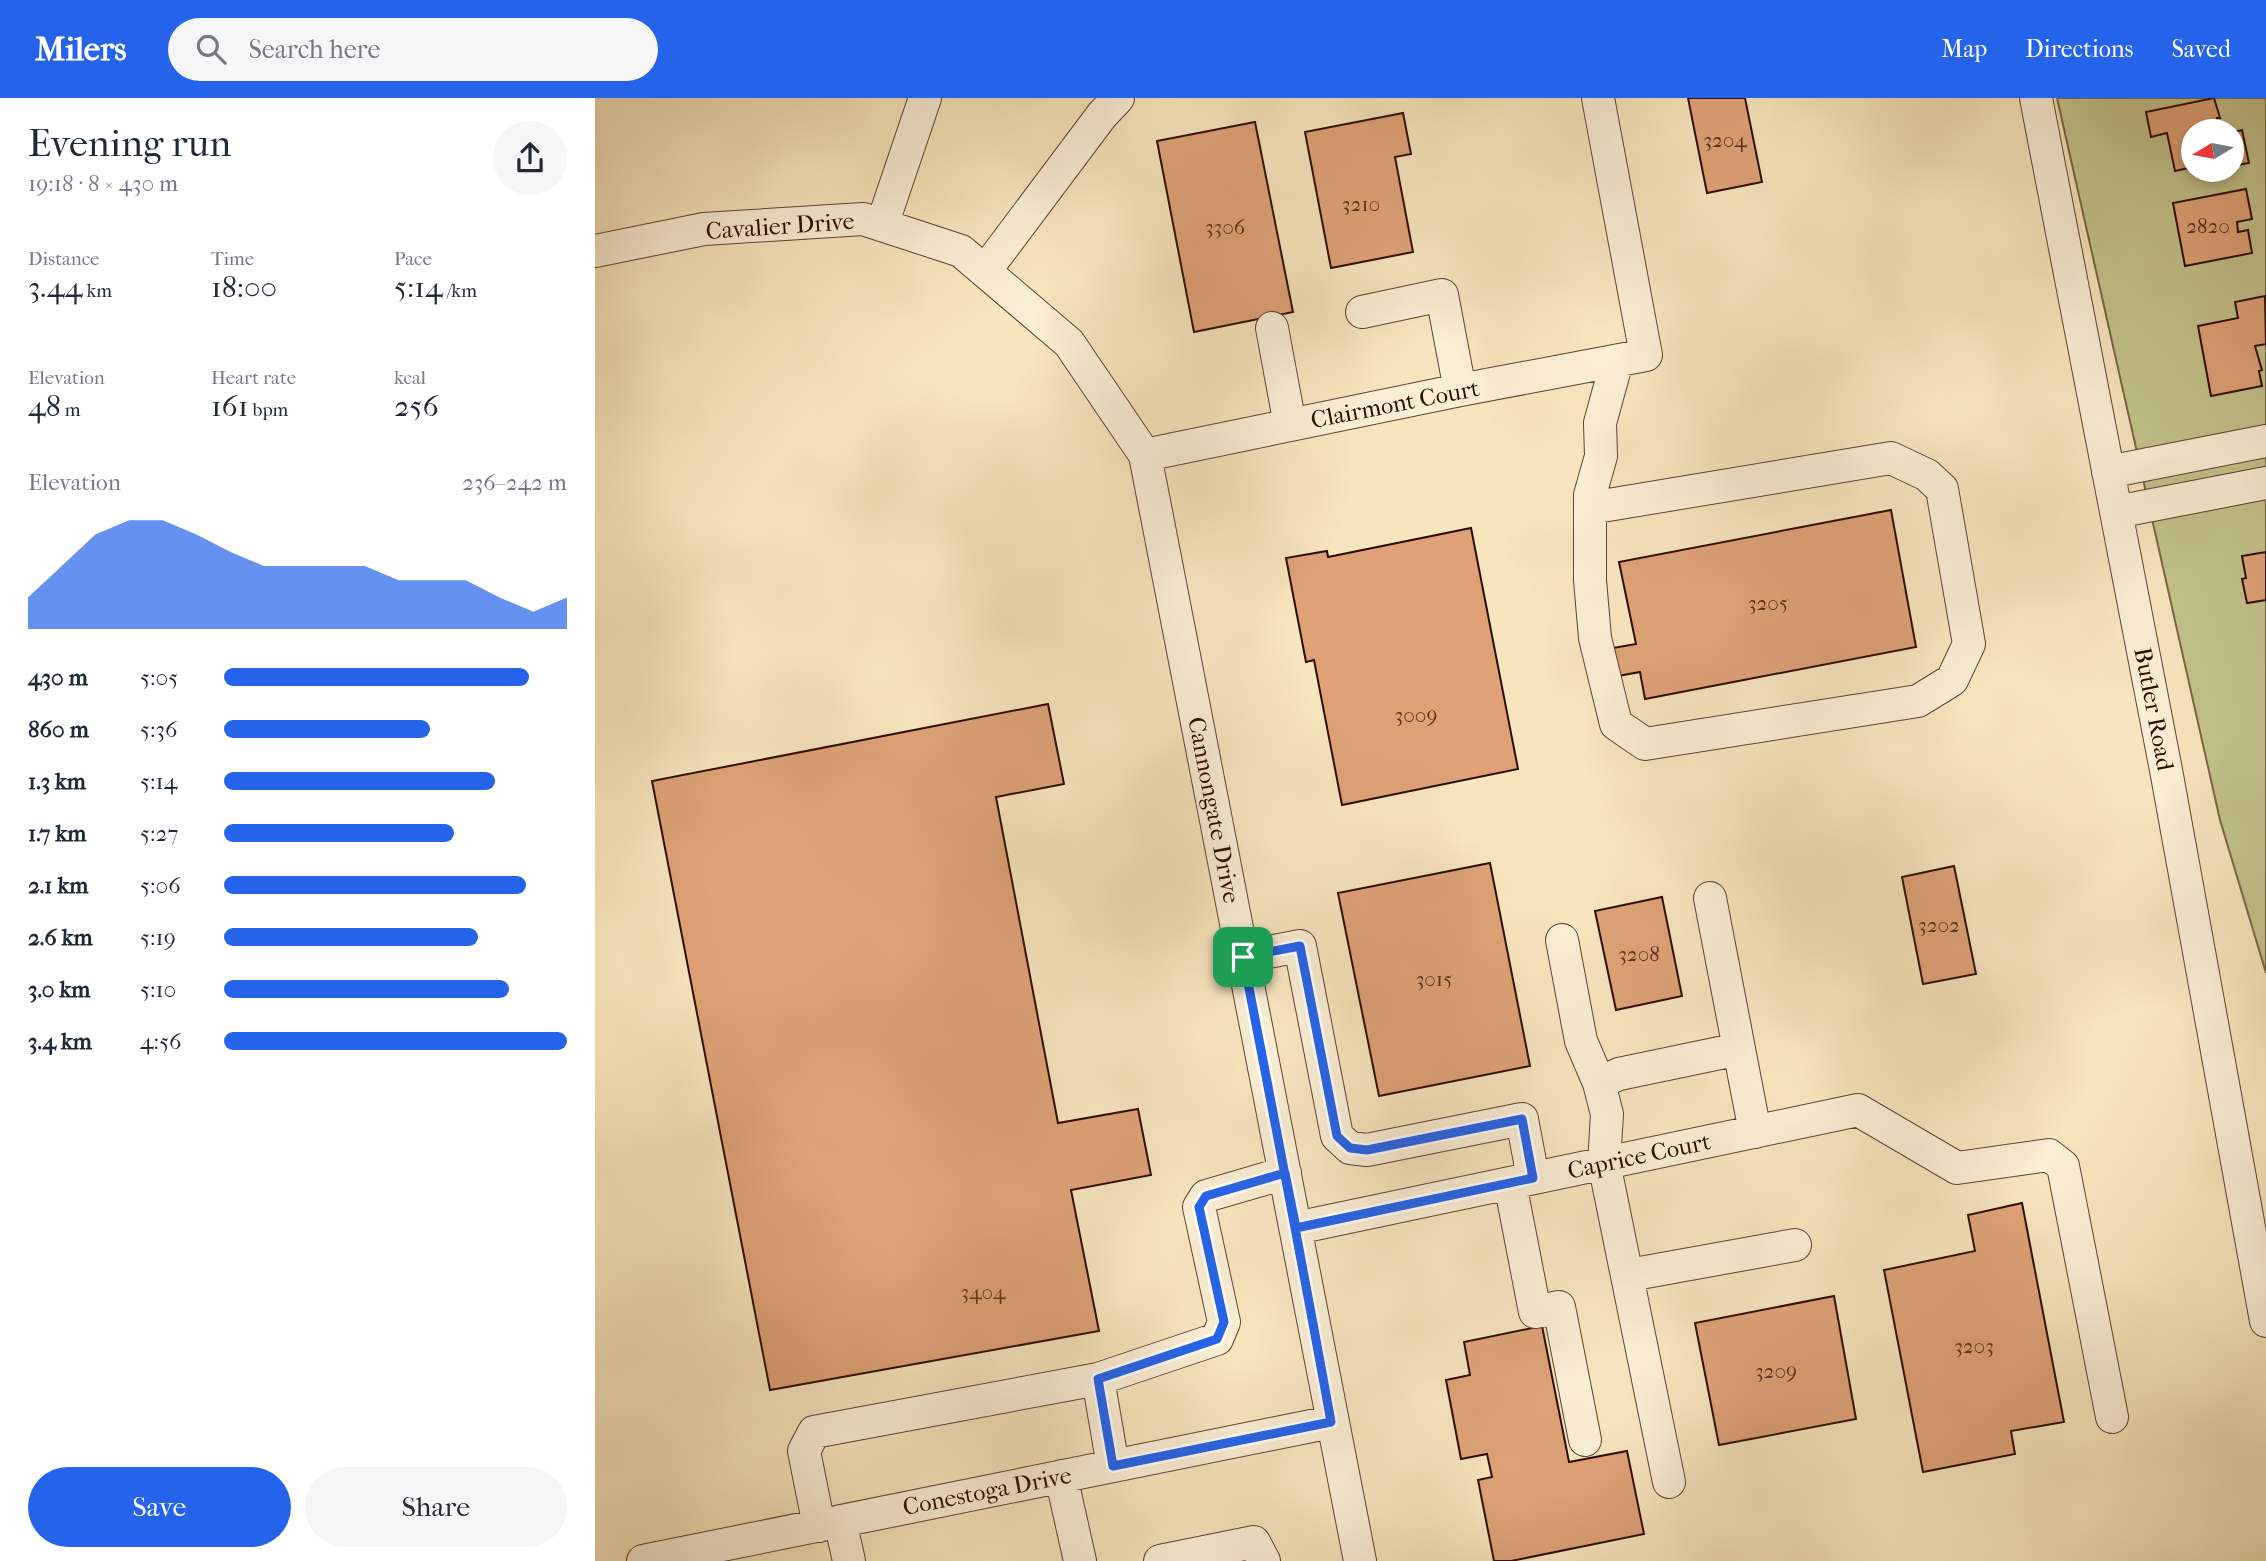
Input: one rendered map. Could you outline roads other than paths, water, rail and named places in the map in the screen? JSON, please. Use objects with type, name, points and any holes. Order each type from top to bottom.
[{"type":"street","points":[[881,225],[925,98]]},
{"type":"street","points":[[985,271],[1102,115],[1118,98]]},
{"type":"street","points":[[1590,508],[1891,458],[1927,475],[1942,489],[1969,644],[1952,680],[1918,701],[1645,744],[1616,724],[1598,650],[1590,580],[1590,508],[1590,495],[1601,456],[1600,423],[1631,358],[1598,98]]},
{"type":"street","name":"Butler Road","points":[[2036,98],[2166,770],[2266,1321]]},
{"type":"street","name":"Cavalier Drive","points":[[595,251],[704,229],[863,219],[961,251]]},
{"type":"street","name":"Cannongate Drive","points":[[961,251],[1069,343],[1145,455],[1360,1561]]},
{"type":"street","points":[[1361,312],[1442,295],[1460,390]]},
{"type":"street","points":[[1272,328],[1290,425]]},
{"type":"street","name":"Clairmont Court","points":[[1145,455],[1631,358]]},
{"type":"street","points":[[2108,472],[2266,441]]},
{"type":"street","points":[[2116,512],[2266,482]]},
{"type":"street","points":[[1710,898],[1755,1132]]},
{"type":"street","points":[[1562,940],[1581,1041],[1599,1083],[1607,1114],[1604,1163],[1629,1275],[1669,1482]]},
{"type":"street","points":[[1243,957],[1300,946],[1337,1136],[1350,1148],[1367,1150],[1522,1119],[1522,1180],[1535,1312],[1559,1307],[1585,1440]]},
{"type":"street","points":[[1599,1083],[1619,1074],[1739,1049]]},
{"type":"street","name":"Caprice Court","points":[[1296,1228],[1859,1110],[1957,1168],[2049,1155],[2063,1166],[2112,1417]]},
{"type":"street","points":[[849,1561],[829,1523],[804,1451],[814,1432],[1098,1379],[1217,1339],[1224,1322],[1199,1207],[1206,1196],[1285,1173]]},
{"type":"street","points":[[1629,1275],[1795,1245]]},
{"type":"street","points":[[1098,1379],[1113,1466]]},
{"type":"street","name":"Conestoga Drive","points":[[643,1561],[1331,1422]]},
{"type":"street","points":[[1061,1476],[1080,1561]]},
{"type":"street","points":[[1160,1561],[1254,1542],[1264,1561]]}]
